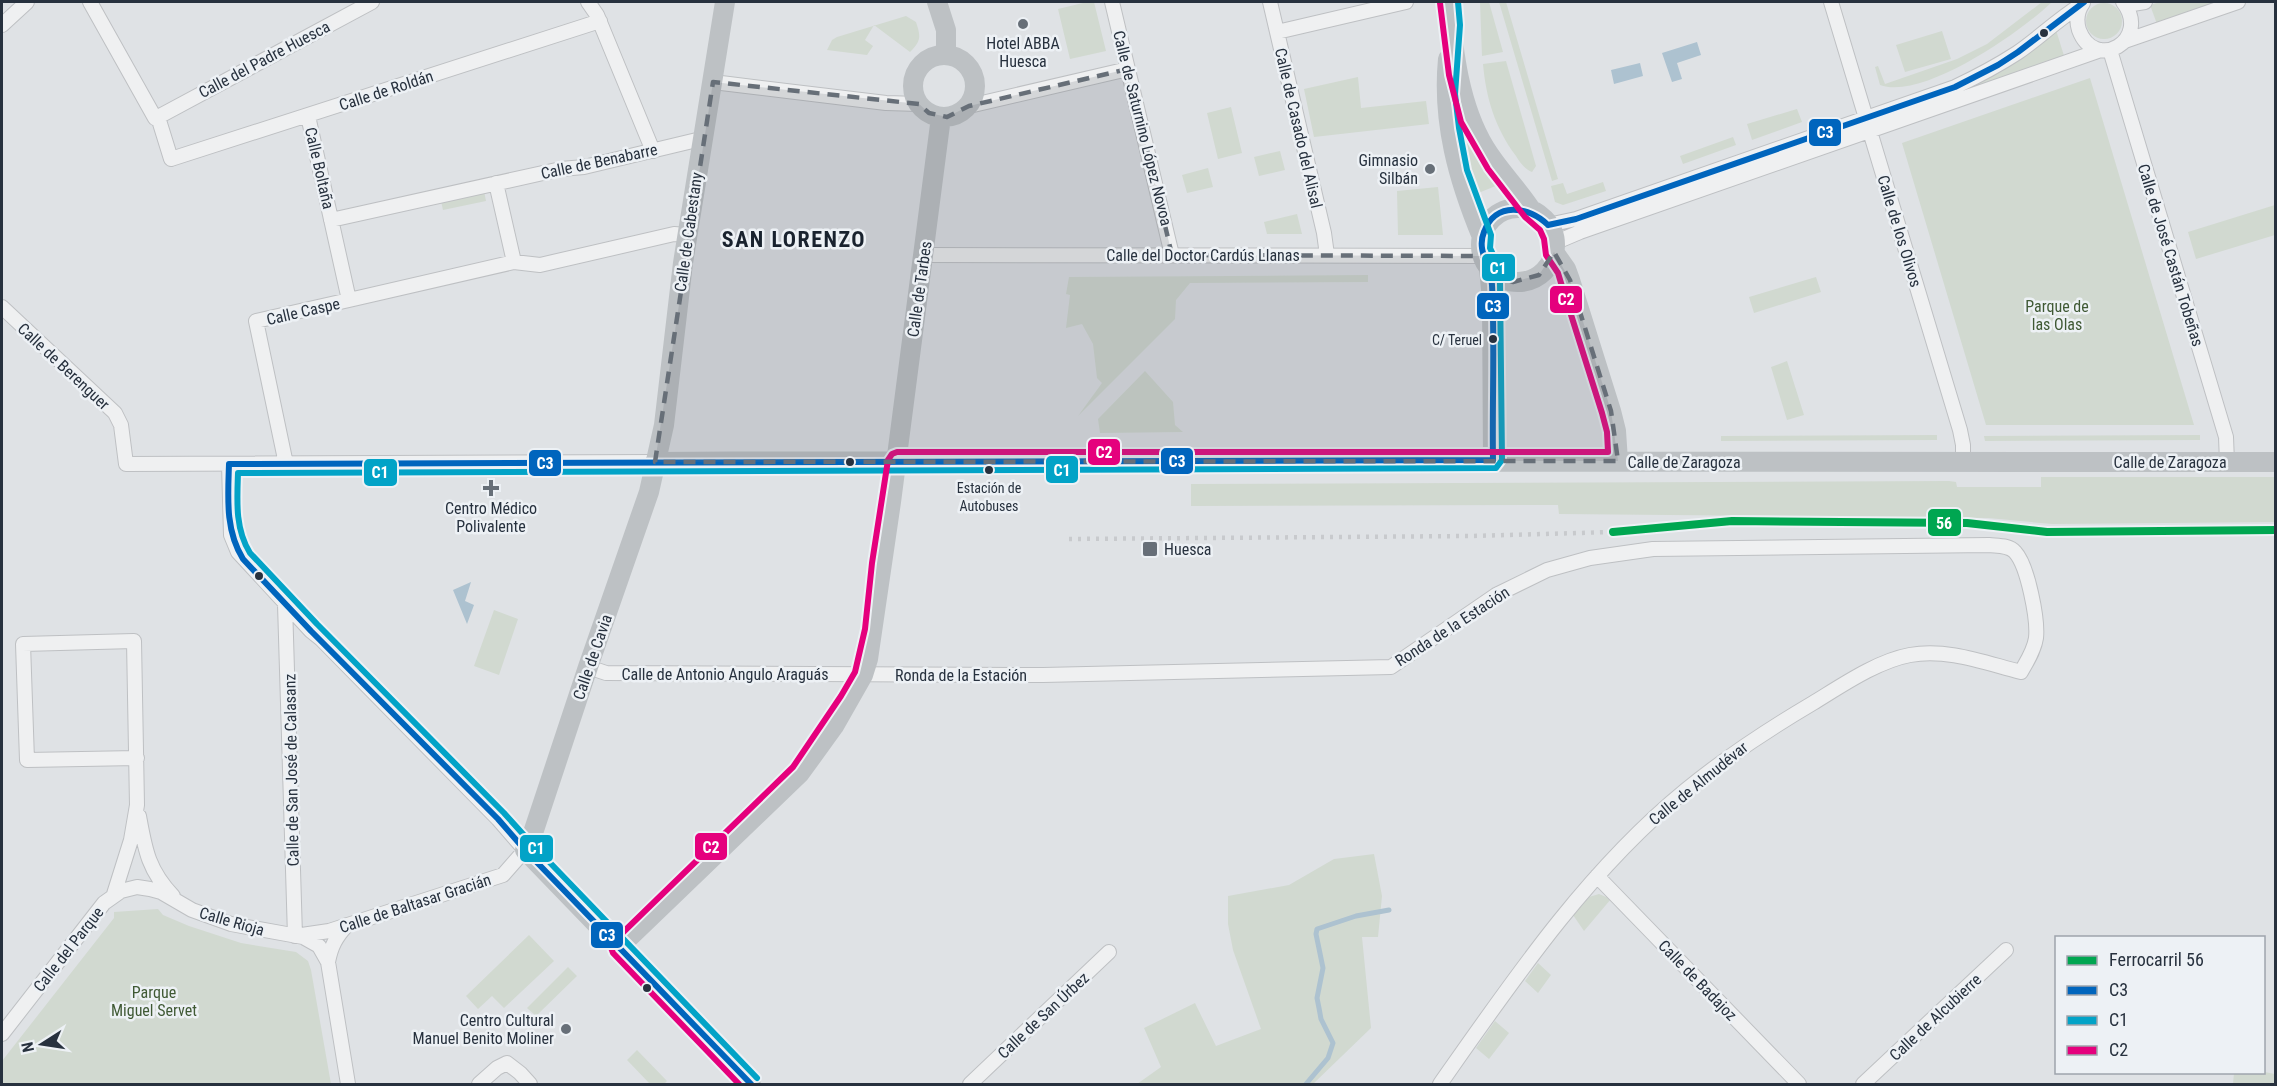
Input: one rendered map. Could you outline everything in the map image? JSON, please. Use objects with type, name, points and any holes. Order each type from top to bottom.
[{"type":"main road","name":"Calle de Cabestany","points":[[655,462],[664,425],[687,235],[725,2]]},
{"type":"main road","points":[[936,2],[945,30],[946,55]]},
{"type":"main road","points":[[1449,2],[1458,74],[1469,118],[1495,164],[1532,211],[1541,217],[1566,269],[1616,431],[1618,461]]},
{"type":"main road","points":[[1451,25],[1446,94],[1449,129],[1458,172],[1484,254],[1492,300],[1493,460]]},
{"type":"main road","points":[[946,55],[961,60],[972,72],[975,90],[969,106],[953,116],[941,117],[928,113],[919,104],[913,88],[917,71],[929,59],[946,55]]},
{"type":"main road","name":"Calle de Tarbes","points":[[619,947],[800,773],[834,726],[863,675],[874,631],[941,117]]},
{"type":"main road","points":[[1532,211],[1518,208],[1504,211],[1492,219],[1484,254],[1496,275],[1512,282],[1531,280],[1546,269],[1552,240]]},
{"type":"main road","name":"Calle de Zaragoza","points":[[655,462],[1493,460],[2276,462]]},
{"type":"main road","name":"Calle de Cavia","points":[[525,850],[530,842],[649,492],[655,462]]},
{"type":"main road","points":[[525,850],[751,1084]]},
{"type":"street","points":[[2,25],[27,2]]},
{"type":"street","points":[[90,2],[155,118],[158,117]]},
{"type":"street","name":"Calle del Padre Huesca","points":[[158,117],[372,2]]},
{"type":"street","points":[[588,2],[600,21],[653,151]]},
{"type":"street","name":"Calle de Saturnino López Novoa","points":[[1112,2],[1172,255]]},
{"type":"street","name":"Calle de Casado del Alisal","points":[[1270,2],[1324,233],[1327,255]]},
{"type":"street","points":[[1277,32],[1406,2]]},
{"type":"street","name":"Calle de los Olivos","points":[[1831,2],[1960,430],[1963,462]]},
{"type":"street","points":[[2125,41],[2132,22],[2125,3],[2145,2]]},
{"type":"street","points":[[1552,240],[1576,219],[2105,50],[2238,2]]},
{"type":"street","points":[[1868,124],[1976,77],[2018,52],[2083,3]]},
{"type":"street","points":[[2083,3],[2077,21],[2082,37],[2090,45],[2105,50]]},
{"type":"street","name":"Calle de Roldán","points":[[158,117],[171,159],[600,21]]},
{"type":"street","name":"Calle de José Castán Tobeñas","points":[[2105,50],[2226,437],[2227,462]]},
{"type":"street","points":[[969,106],[1128,69]]},
{"type":"street","points":[[713,82],[886,103],[919,104]]},
{"type":"street","name":"Calle Boltaña","points":[[308,116],[349,300]]},
{"type":"street","name":"Calle de Benabarre","points":[[331,220],[701,139]]},
{"type":"street","points":[[496,183],[514,262]]},
{"type":"street","name":"Calle Caspe","points":[[286,464],[256,321],[514,262],[540,265],[674,234],[687,235]]},
{"type":"street","name":"Calle del Doctor Cardús Llanas","points":[[924,255],[1484,254]]},
{"type":"street","name":"Calle de Berenguer","points":[[2,307],[115,413],[121,425],[126,464]]},
{"type":"street","name":"Calle de Zaragoza","points":[[126,464],[655,462]]},
{"type":"street","points":[[229,464],[230,525],[234,543],[243,559],[311,631],[498,819],[525,850]]},
{"type":"street","name":"Ronda de la Estación","points":[[863,675],[1074,674],[1391,667],[1496,595],[1547,570],[1590,558],[1653,549],[1989,545],[2009,548],[2015,552],[2030,593],[2036,639],[2030,657],[2021,672]]},
{"type":"street","name":"Calle de San José de Calasanz","points":[[285,604],[295,936]]},
{"type":"street","name":"Calle del Parque","points":[[114,894],[127,857],[137,805],[137,758],[134,641],[23,644],[27,760],[137,758]]},
{"type":"street","name":"Calle de Almudévar","points":[[1440,1084],[1539,947],[1597,876],[1642,829],[1695,782],[1762,732],[1862,675],[1909,655],[1951,654],[2021,672]]},
{"type":"street","name":"Calle de Antonio Angulo Araguás","points":[[588,666],[606,674],[863,675]]},
{"type":"street","name":"Calle del Parque","points":[[137,805],[151,866],[162,885],[178,901]]},
{"type":"street","name":"Calle de Baltasar Gracián","points":[[295,936],[315,934],[347,925],[503,875],[525,850]]},
{"type":"street","name":"Calle de Badajoz","points":[[1597,876],[1798,1084]]},
{"type":"street","name":"Calle Rioja","points":[[137,887],[161,892],[192,910],[231,924],[295,936]]},
{"type":"street","name":"Calle del Parque","points":[[2,1034],[104,903],[114,894],[137,887]]},
{"type":"street","points":[[328,962],[334,942],[347,925]]},
{"type":"street","points":[[295,936],[303,937],[319,946],[328,962],[348,1084]]},
{"type":"street","name":"Calle de Alcubierre","points":[[1863,1084],[2006,950]]},
{"type":"street","name":"Calle de San Úrbez","points":[[978,1082],[1109,952]]},
{"type":"street","points":[[479,1084],[497,1068],[507,1063],[530,1084]]},
{"type":"highlighted area","points":[[1128,69],[1172,255],[1482,256],[1496,275],[1513,282],[1539,275],[1554,252],[1570,280],[1611,411],[1618,461],[655,462],[713,82],[919,104],[929,113],[947,117],[969,106]]},
{"type":"green space","points":[[1094,2],[1106,51],[1070,59],[1058,9]]},
{"type":"green space","points":[[1480,2],[1489,2],[1503,52],[1482,56]]},
{"type":"green space","points":[[1499,2],[1506,2],[1558,179],[1552,181]]},
{"type":"green space","points":[[2042,2],[2052,2],[2019,29],[1971,60],[1921,83],[1899,87],[1880,85],[1875,67],[1878,66],[1885,84],[1957,59],[1987,44]]},
{"type":"green space","points":[[2160,2],[2221,2],[2157,24],[2150,5]]},
{"type":"green space","points":[[2104,3],[2117,8],[2122,21],[2117,34],[2104,39],[2091,34],[2086,21],[2091,8]]},
{"type":"green space","points":[[906,16],[916,22],[918,42],[910,52],[875,26]]},
{"type":"green space","points":[[873,26],[865,40],[873,46],[867,55],[827,50],[832,40],[837,37]]},
{"type":"green space","points":[[2056,30],[2065,59],[1896,117]]},
{"type":"green space","points":[[1942,31],[1951,59],[1905,72],[1896,45]]},
{"type":"green space","points":[[1506,61],[1536,166],[1532,172],[1521,163],[1502,135],[1486,89],[1483,64]]},
{"type":"green space","points":[[1358,77],[1361,108],[1426,101],[1429,124],[1314,137],[1304,89]]},
{"type":"green space","name":"Parque de las Olas","points":[[2090,78],[2194,425],[1986,425],[1902,143]]},
{"type":"green space","points":[[1231,107],[1242,153],[1218,159],[1207,113]]},
{"type":"green space","points":[[1797,109],[1802,122],[1752,140],[1747,124]]},
{"type":"green space","points":[[1460,125],[1476,155],[1498,185],[1476,194],[1463,148]]},
{"type":"green space","points":[[1733,137],[1736,145],[1683,164],[1680,156]]},
{"type":"green space","points":[[1280,151],[1285,170],[1259,176],[1254,157]]},
{"type":"green space","points":[[1208,168],[1213,187],[1187,193],[1182,175]]},
{"type":"green space","points":[[1603,182],[1606,191],[1563,205],[1555,202],[1551,186],[1563,183],[1567,194]]},
{"type":"green space","points":[[1438,187],[1443,235],[1398,235],[1397,191]]},
{"type":"green space","points":[[484,191],[486,201],[443,210],[441,201]]},
{"type":"green space","points":[[2275,205],[2275,235],[2196,259],[2188,232]]},
{"type":"green space","points":[[1297,214],[1302,234],[1267,234],[1264,222]]},
{"type":"green space","points":[[1368,275],[1368,282],[1190,283],[1176,300],[1175,319],[1078,416],[1102,383],[1097,378],[1093,344],[1082,324],[1066,328],[1070,295],[1066,294],[1069,277]]},
{"type":"green space","points":[[1816,277],[1821,292],[1754,313],[1749,297]]},
{"type":"green space","points":[[1787,361],[1804,415],[1787,420],[1771,367]]},
{"type":"green space","points":[[1145,371],[1173,402],[1175,425],[1183,432],[1100,433],[1098,419]]},
{"type":"green space","points":[[1937,435],[1937,440],[1721,441],[1721,436]]},
{"type":"green space","points":[[2200,435],[2200,440],[1985,441],[1984,436]]},
{"type":"green space","points":[[2041,477],[2275,477],[2275,522],[2052,524],[1988,518],[1559,514],[1558,505],[1191,506],[1191,484],[1949,481],[1956,482],[1957,487],[2041,487]]},
{"type":"green space","points":[[494,610],[518,619],[499,675],[474,666]]},
{"type":"green space","points":[[1374,854],[1382,896],[1378,937],[1362,937],[1371,1028],[1313,1084],[1137,1084],[1161,1067],[1144,1028],[1195,1003],[1216,1046],[1261,1029],[1233,950],[1228,924],[1228,896],[1289,885],[1334,859]]},
{"type":"green space","points":[[1599,894],[1611,899],[1584,931],[1573,915],[1589,897]]},
{"type":"green space","name":"Parque Miguel Servet","points":[[158,909],[163,915],[189,926],[241,943],[296,952],[308,961],[331,1084],[2,1084],[2,1061],[114,918],[114,912]]},
{"type":"green space","points":[[529,935],[554,961],[504,1008],[492,996],[478,1009],[466,996]]},
{"type":"green space","points":[[1538,963],[1551,975],[1538,993],[1525,981]]},
{"type":"green space","points":[[568,967],[577,976],[536,1016],[527,1008]]},
{"type":"green space","points":[[1495,1021],[1509,1033],[1489,1059],[1476,1048]]},
{"type":"green space","points":[[637,1050],[667,1081],[664,1084],[650,1084],[627,1060]]},
{"type":"green space","points":[[2265,1072],[2275,1074],[2275,1084],[2233,1084],[2234,1074],[2265,1074]]},
{"type":"water","points":[[1697,42],[1701,55],[1677,63],[1682,79],[1672,82],[1662,53]]},
{"type":"water","points":[[1640,63],[1643,76],[1614,84],[1611,70]]},
{"type":"water","points":[[471,582],[465,601],[474,605],[467,624],[453,590]]},
{"type":"waterway","points":[[1306,1084],[1328,1058],[1333,1043],[1321,1019],[1317,998],[1323,968],[1317,929],[1356,916],[1389,910]]},
{"type":"railway","points":[[1069,539],[1472,536],[1613,532]]},
{"type":"rail line","name":"56","points":[[1613,532],[1732,521],[1967,523],[2047,532],[2276,530]]},
{"type":"transit line","name":"C1","points":[[757,1078],[504,813],[250,553],[239,525],[238,473],[1496,468],[1502,460],[1500,283],[1498,265],[1490,248],[1491,235],[1467,170],[1459,128],[1455,94],[1460,25],[1458,2]]},
{"type":"transit line","name":"C3","points":[[1548,225],[1576,219],[1955,87],[2018,52],[2084,2]]},
{"type":"transit line","name":"C2","points":[[739,1084],[613,953],[610,945],[793,767],[855,672],[865,629],[872,563],[888,460],[892,454],[897,452],[1608,452],[1607,432],[1602,413],[1558,273],[1546,255],[1540,230],[1525,217],[1488,169],[1461,122],[1449,75],[1440,3]]},
{"type":"transit line","name":"C3","points":[[1493,460],[1492,285],[1482,239],[1489,222],[1504,211],[1513,210],[1532,214],[1548,225]]},
{"type":"transit line","name":"C3","points":[[229,464],[1493,460]]},
{"type":"transit line","name":"C3","points":[[229,464],[230,525],[243,559],[311,631],[498,819],[525,850],[751,1084]]},
{"type":"place","name":"Hotel ABBA Huesca","points":[[1023,24]]},
{"type":"place","name":"Gimnasio Silbán","points":[[1430,169]]},
{"type":"place","name":"C/ Teruel","points":[[1493,339]]},
{"type":"place","name":"Estación de Autobuses","points":[[989,470]]},
{"type":"place","name":"Centro Médico Polivalente","points":[[491,488]]},
{"type":"place","name":"Huesca","points":[[1150,549]]},
{"type":"place","name":"Centro Cultural Manuel Benito Moliner","points":[[566,1029]]},
{"type":"district","name":"SAN LORENZO","points":[[794,239]]}]
